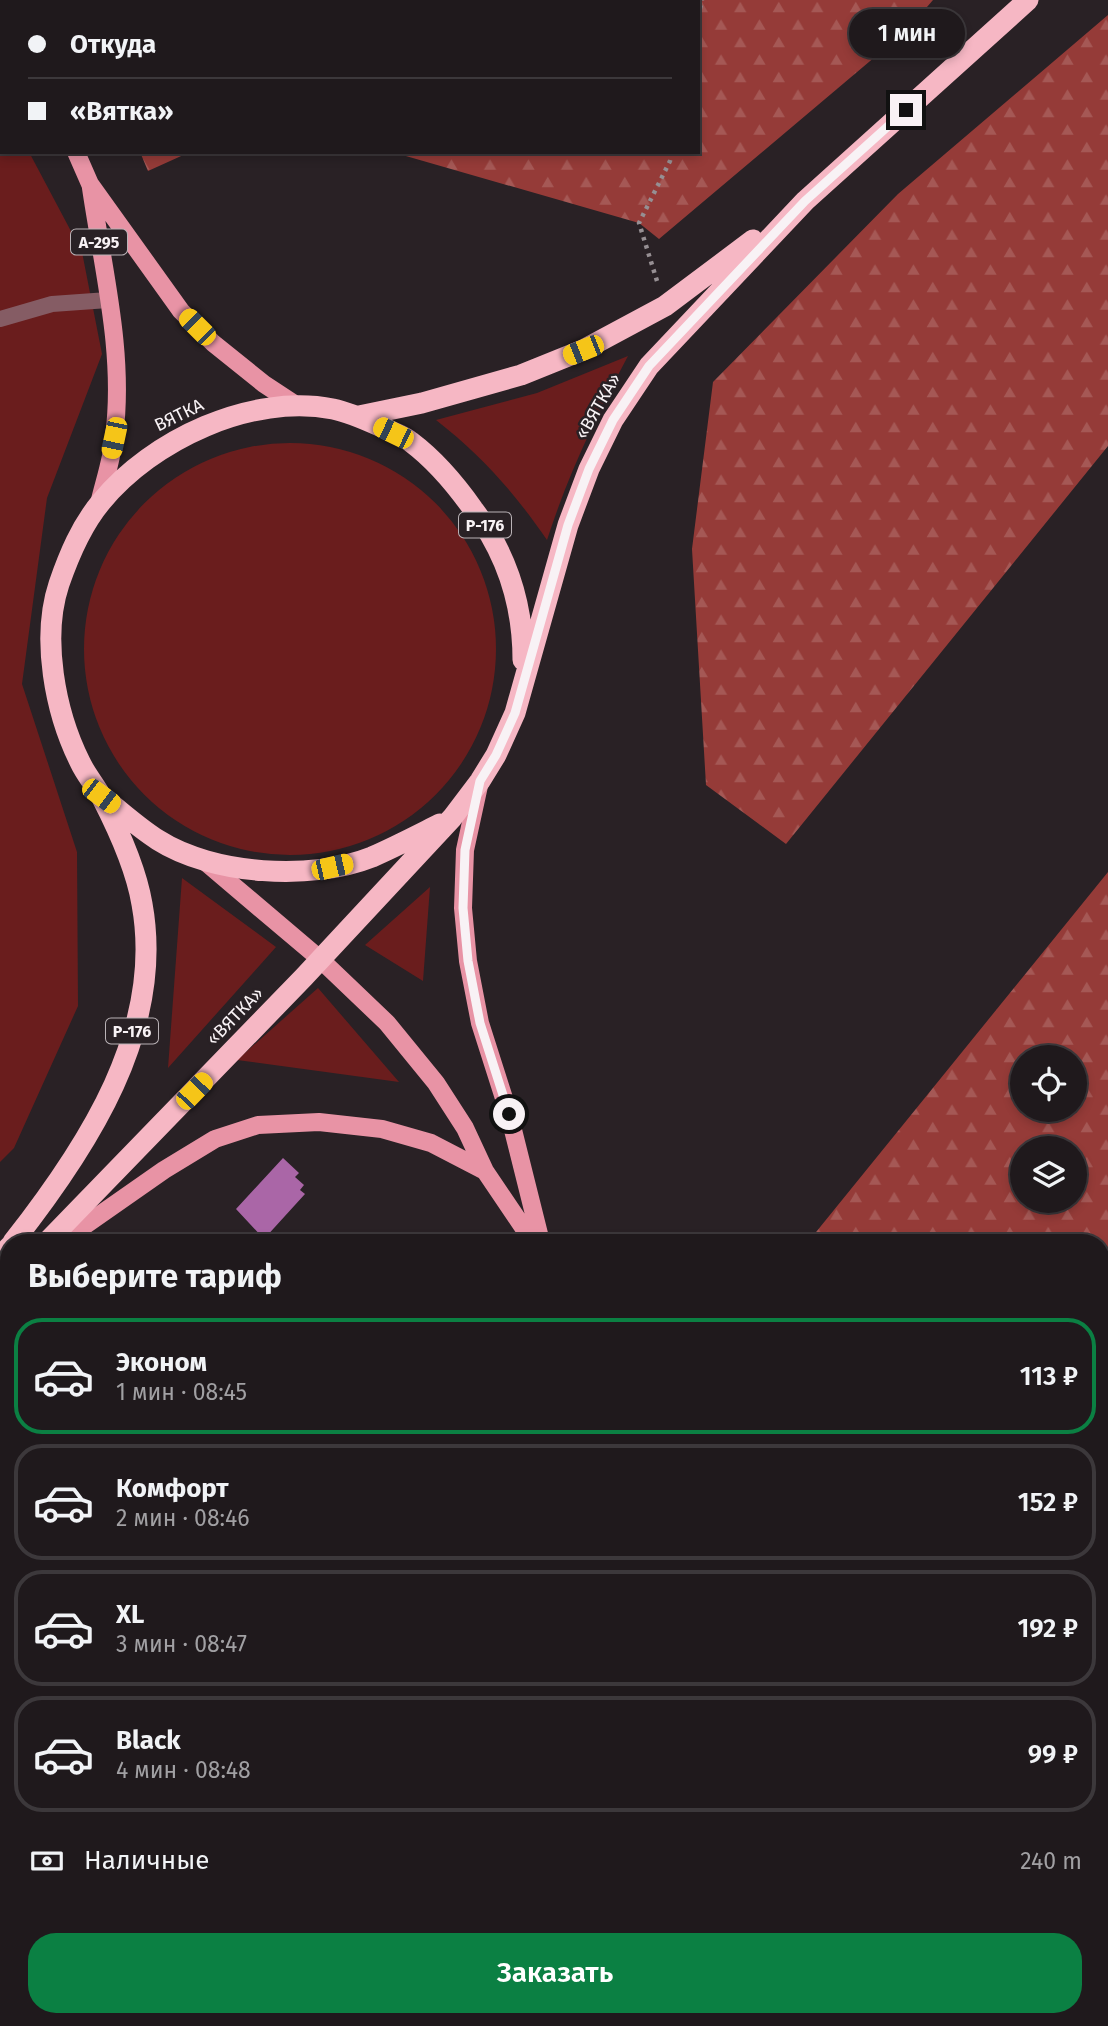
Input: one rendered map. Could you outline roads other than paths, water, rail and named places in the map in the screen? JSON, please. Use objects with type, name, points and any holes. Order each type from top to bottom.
[{"type":"highway","name":"«ВЯТКА»","points":[[55,1234],[320,959],[452,818],[480,781],[496,755],[523,687],[568,525],[589,469],[613,420],[649,366],[805,201],[1028,0]]},
{"type":"highway","name":"«ВЯТКА»","points":[[359,416],[422,403],[521,375],[583,350],[664,306],[805,201]]},
{"type":"highway","name":"«ВЯТКА»","points":[[299,407],[330,409],[359,416],[410,441],[455,484],[485,525],[512,577],[523,633],[523,687]]},
{"type":"highway","name":"ВЯТКА","points":[[99,504],[125,476],[158,451],[194,430],[228,418],[269,409],[299,407]]},
{"type":"highway","name":"«ВЯТКА»","points":[[19,1234],[69,1167],[99,1117],[121,1068],[145,977],[146,939],[142,901],[127,852],[101,796],[80,763],[63,719],[54,678],[51,635],[58,588],[74,543],[99,504]]},
{"type":"highway","name":"«ВЯТКА»","points":[[101,796],[159,841],[203,860],[259,871],[314,871],[370,858],[452,818]]},
{"type":"main road","name":"А-295","points":[[77,154],[90,184],[181,311],[213,343],[264,384],[299,407]]},
{"type":"main road","name":"А-295","points":[[90,184],[116,342],[118,391],[114,438],[99,504]]},
{"type":"main road","points":[[480,781],[465,850],[463,908],[468,961],[480,1023],[509,1114],[539,1234]]},
{"type":"main road","points":[[203,860],[320,959],[387,1023],[436,1083],[465,1128],[485,1171],[528,1234]]},
{"type":"main road","points":[[72,1234],[164,1170],[215,1139],[258,1125],[319,1122],[382,1129],[431,1143],[485,1171]]},
{"type":"lane","points":[[0,319],[52,304],[108,300]]}]
